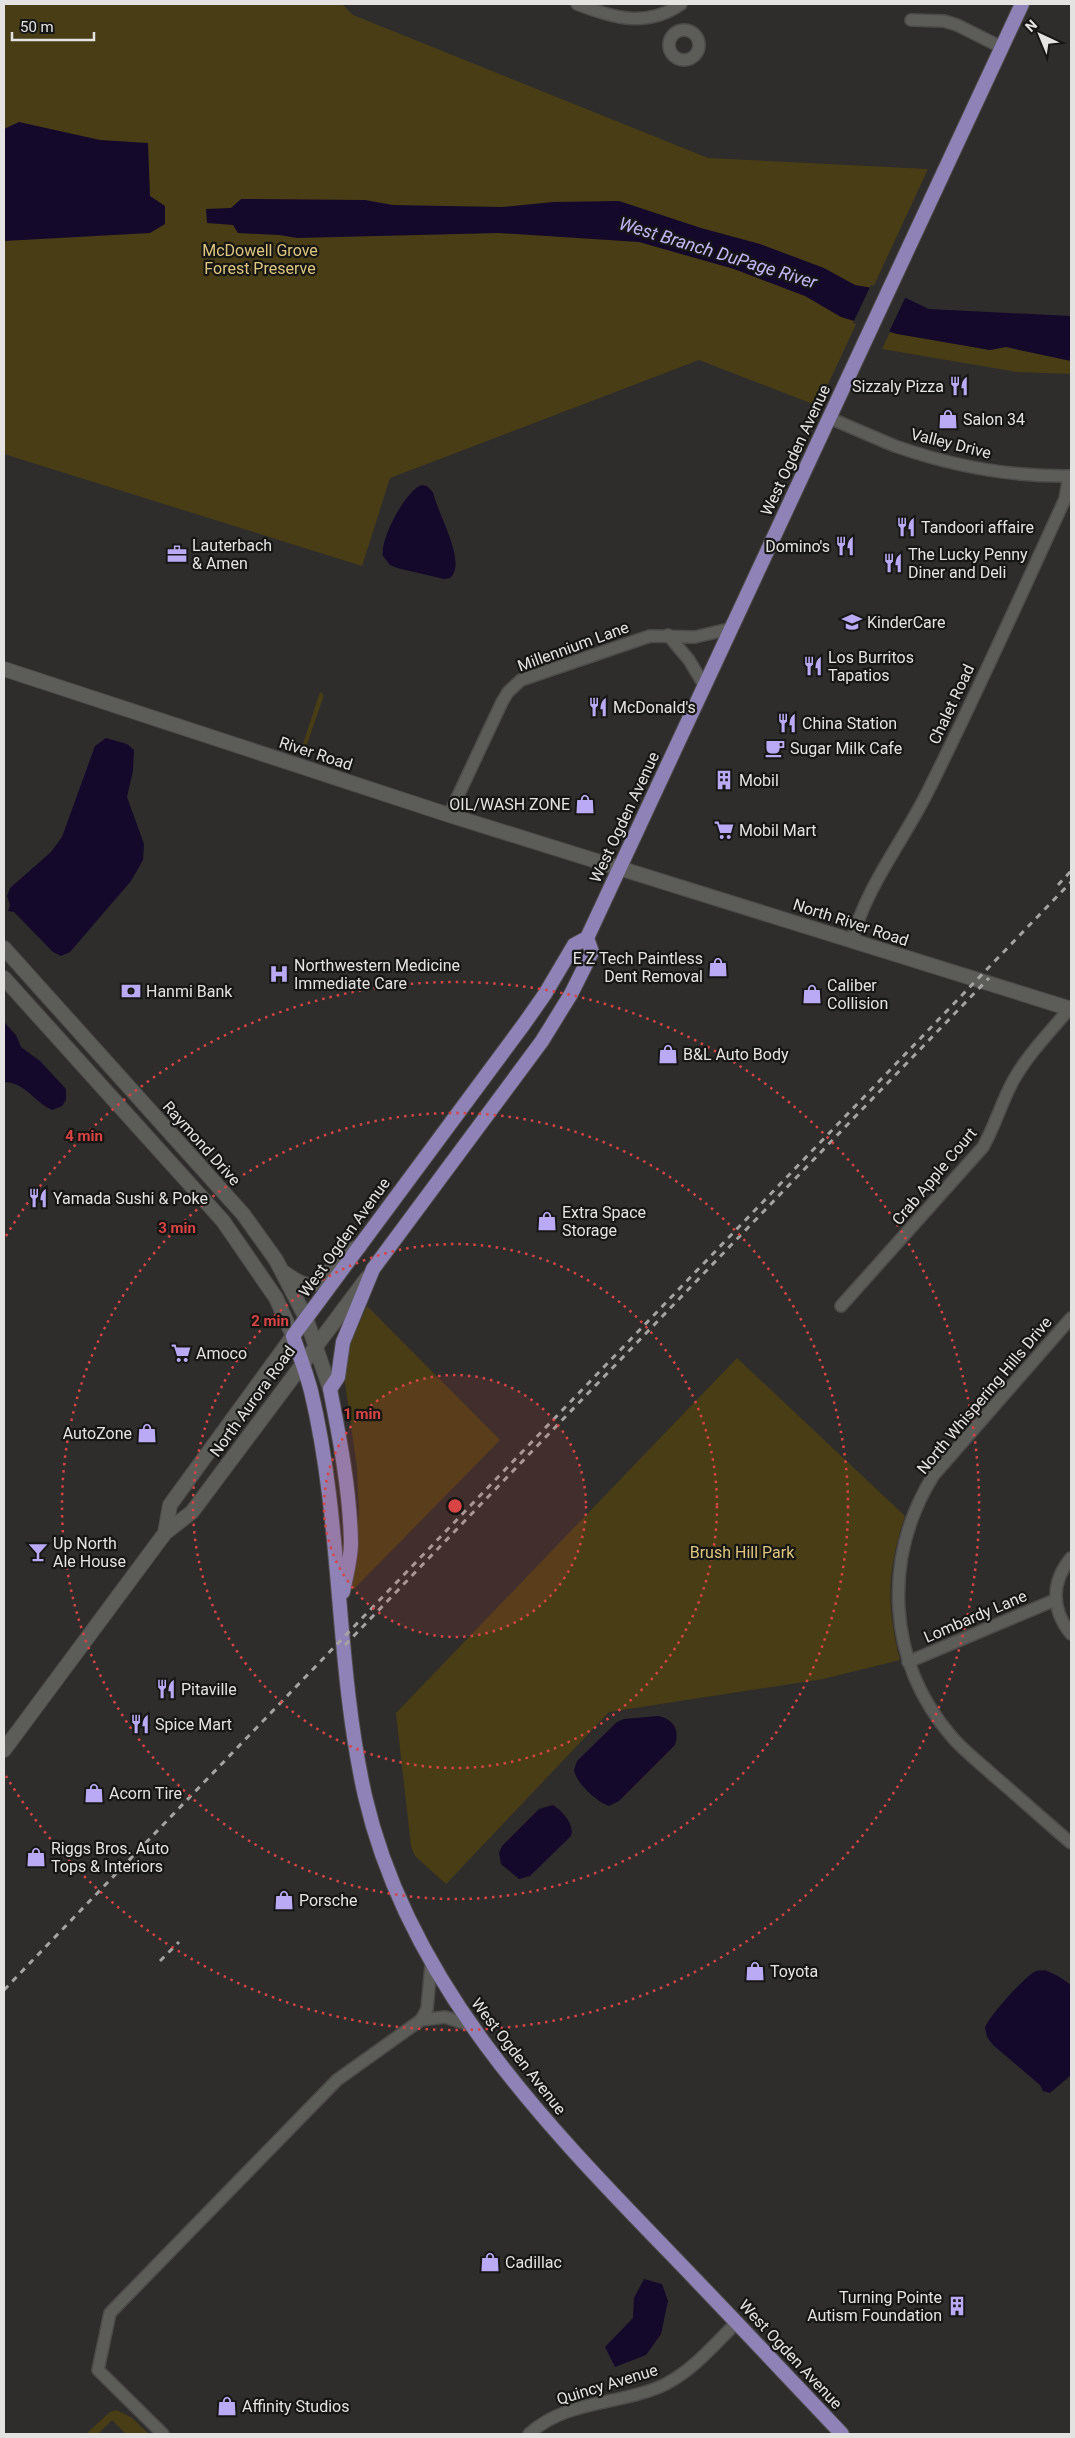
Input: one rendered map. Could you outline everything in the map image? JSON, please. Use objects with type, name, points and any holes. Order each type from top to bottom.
[{"type":"main road","name":"West Ogden Avenue","points":[[842,2434],[601,2181],[541,2115],[470,2025],[432,1964],[398,1894],[369,1811],[350,1712],[325,1464],[310,1388],[293,1336],[540,1001],[574,945],[587,938],[729,629],[1022,4]]},
{"type":"main road","name":"West Ogden Avenue","points":[[435,1188],[559,1014],[592,952],[587,938]]},
{"type":"main road","name":"North Aurora Road","points":[[374,1269],[435,1188]]},
{"type":"main road","points":[[330,1389],[338,1377],[343,1342],[374,1269]]},
{"type":"main road","name":"West Ogden Avenue","points":[[330,1389],[344,1460],[351,1545],[340,1608]]},
{"type":"street","points":[[577,4],[608,16],[629,20],[649,18],[668,12],[681,4]]},
{"type":"street","points":[[668,12],[677,32]]},
{"type":"street","points":[[911,20],[944,21],[957,25],[1001,47]]},
{"type":"street","name":"Valley Drive","points":[[828,418],[896,446],[961,465],[1022,474],[1070,476]]},
{"type":"street","name":"Chalet Road","points":[[852,940],[857,920],[875,882],[932,784],[1065,500],[1070,476]]},
{"type":"street","name":"Millennium Lane","points":[[449,815],[502,702],[514,685],[521,680],[650,636],[695,637],[729,629]]},
{"type":"street","points":[[668,635],[689,660],[704,685]]},
{"type":"street","name":"River Road","points":[[4,669],[449,815],[619,867]]},
{"type":"street","name":"North River Road","points":[[619,867],[1071,1009]]},
{"type":"street","name":"Raymond Drive","points":[[4,948],[229,1198],[257,1232],[282,1271],[306,1318],[330,1389]]},
{"type":"street","points":[[4,978],[223,1221],[276,1298],[293,1336]]},
{"type":"street","name":"Crab Apple Court","points":[[841,1306],[983,1148],[992,1132],[1012,1083],[1024,1062],[1071,1009]]},
{"type":"street","points":[[282,1271],[294,1280],[311,1286],[321,1282],[344,1254],[360,1246]]},
{"type":"street","name":"North Aurora Road","points":[[4,1750],[165,1533],[192,1512],[374,1269]]},
{"type":"street","name":"North Whispering Hills Drive","points":[[1071,1318],[948,1457],[934,1476],[917,1506],[902,1550],[898,1578],[898,1619],[908,1662],[927,1701],[953,1738],[1071,1844]]},
{"type":"street","name":"North Aurora Road","points":[[165,1533],[170,1504],[293,1336]]},
{"type":"street","points":[[1071,1558],[1061,1574],[1055,1590],[1058,1613],[1071,1634]]},
{"type":"street","name":"Lombardy Lane","points":[[908,1662],[1055,1600]]},
{"type":"street","points":[[420,2020],[428,2001],[432,1964]]},
{"type":"street","points":[[163,2434],[98,2370],[110,2314],[337,2080],[420,2020],[445,2017],[470,2025]]},
{"type":"street","name":"Quincy Avenue","points":[[529,2434],[558,2415],[587,2405],[641,2393],[668,2383],[690,2367],[737,2322]]},
{"type":"green space","name":"McDowell Grove Forest Preserve","points":[[4,4],[342,4],[353,15],[708,158],[928,169],[818,406],[699,360],[390,478],[362,566],[4,454]]},
{"type":"green space","points":[[890,332],[990,350],[1006,347],[1071,361],[1071,374],[1017,372],[882,349]]},
{"type":"green space","points":[[320,692],[323,694],[323,698],[306,747],[303,744]]},
{"type":"green space","points":[[367,1306],[500,1440],[352,1591],[359,1513],[357,1468],[344,1376],[349,1347]]},
{"type":"green space","name":"Brush Hill Park","points":[[737,1358],[905,1516],[895,1554],[890,1588],[892,1622],[900,1660],[823,1679],[609,1712],[446,1884],[415,1856],[411,1846],[396,1713]]},
{"type":"green space","points":[[116,2410],[131,2417],[149,2434],[126,2434],[112,2420],[98,2434],[86,2434],[110,2412]]},
{"type":"water","points":[[19,122],[100,140],[148,143],[150,196],[165,206],[165,224],[150,233],[4,241],[4,129]]},
{"type":"water","name":"West Branch DuPage River","points":[[241,199],[365,200],[393,205],[502,207],[553,202],[619,201],[701,228],[760,244],[824,268],[855,285],[891,291],[929,309],[1071,316],[1071,361],[1006,347],[990,350],[897,334],[841,317],[805,296],[734,269],[639,242],[499,233],[297,238],[238,233],[233,225],[207,223],[206,209],[231,208]]},
{"type":"water","points":[[422,485],[427,486],[433,492],[454,550],[455,571],[450,578],[444,579],[397,568],[390,565],[383,556],[385,539],[395,516],[409,496]]},
{"type":"water","points":[[106,738],[127,744],[134,750],[133,771],[127,797],[144,844],[143,860],[131,881],[70,952],[61,956],[53,952],[14,912],[8,911],[10,905],[7,896],[10,888],[51,852],[62,837],[95,746]]},
{"type":"water","points":[[4,1022],[16,1035],[21,1047],[40,1061],[66,1089],[66,1100],[62,1106],[52,1110],[18,1085],[4,1082]]},
{"type":"water","points":[[658,1716],[668,1720],[674,1726],[677,1734],[675,1745],[619,1801],[609,1806],[599,1801],[579,1781],[574,1770],[577,1761],[617,1722],[624,1719]]},
{"type":"water","points":[[553,1805],[564,1814],[569,1822],[572,1831],[571,1836],[530,1876],[519,1879],[501,1864],[499,1853],[502,1846],[539,1809]]},
{"type":"water","points":[[1045,1970],[1071,1985],[1071,2075],[1050,2093],[1043,2091],[1040,2085],[993,2045],[987,2037],[985,2028],[1000,2006],[1024,1980],[1036,1971]]},
{"type":"water","points":[[644,2279],[662,2284],[668,2301],[661,2334],[646,2355],[615,2367],[605,2347],[633,2318],[634,2298]]},
{"type":"pier","points":[[871,285],[892,289],[906,296],[888,334],[853,323]]},
{"type":"railway","points":[[1058,885],[1071,871]]},
{"type":"railway","points":[[4,1990],[1071,882]]},
{"type":"railway","points":[[345,1645],[989,978]]},
{"type":"railway","points":[[160,1961],[179,1942]]},
{"type":"place","name":"Sizzaly Pizza","points":[[959,386]]},
{"type":"place","name":"Salon 34","points":[[948,419]]},
{"type":"place","name":"Tandoori affaire","points":[[906,527]]},
{"type":"place","name":"Domino's","points":[[845,546]]},
{"type":"place","name":"Lauterbach & Amen","points":[[177,554]]},
{"type":"place","name":"The Lucky Penny Diner and Deli","points":[[893,563]]},
{"type":"place","name":"KinderCare","points":[[852,622]]},
{"type":"place","name":"Los Burritos Tapatios","points":[[813,666]]},
{"type":"place","name":"McDonald's","points":[[598,707]]},
{"type":"place","name":"China Station","points":[[787,723]]},
{"type":"place","name":"Sugar Milk Cafe","points":[[775,748]]},
{"type":"place","name":"Mobil","points":[[724,780]]},
{"type":"place","name":"OIL/WASH ZONE","points":[[585,804]]},
{"type":"place","name":"Mobil Mart","points":[[724,830]]},
{"type":"place","name":"E Z Tech Paintless Dent Removal","points":[[718,967]]},
{"type":"place","name":"Northwestern Medicine Immediate Care","points":[[279,974]]},
{"type":"place","name":"Hanmi Bank","points":[[131,991]]},
{"type":"place","name":"Caliber Collision","points":[[812,994]]},
{"type":"place","name":"B&L Auto Body","points":[[668,1054]]},
{"type":"place","name":"Yamada Sushi & Poke","points":[[38,1198]]},
{"type":"place","name":"Extra Space Storage","points":[[547,1221]]},
{"type":"place","name":"Amoco","points":[[181,1353]]},
{"type":"place","name":"AutoZone","points":[[147,1433]]},
{"type":"place","name":"Up North Ale House","points":[[38,1552]]},
{"type":"place","name":"Pitaville","points":[[166,1689]]},
{"type":"place","name":"Spice Mart","points":[[140,1724]]},
{"type":"place","name":"Acorn Tire","points":[[94,1793]]},
{"type":"place","name":"Riggs Bros. Auto Tops & Interiors","points":[[36,1857]]},
{"type":"place","name":"Porsche","points":[[284,1900]]},
{"type":"place","name":"Toyota","points":[[755,1971]]},
{"type":"place","name":"Cadillac","points":[[490,2262]]},
{"type":"place","name":"Turning Pointe Autism Foundation","points":[[957,2306]]},
{"type":"place","name":"Affinity Studios","points":[[227,2406]]}]
